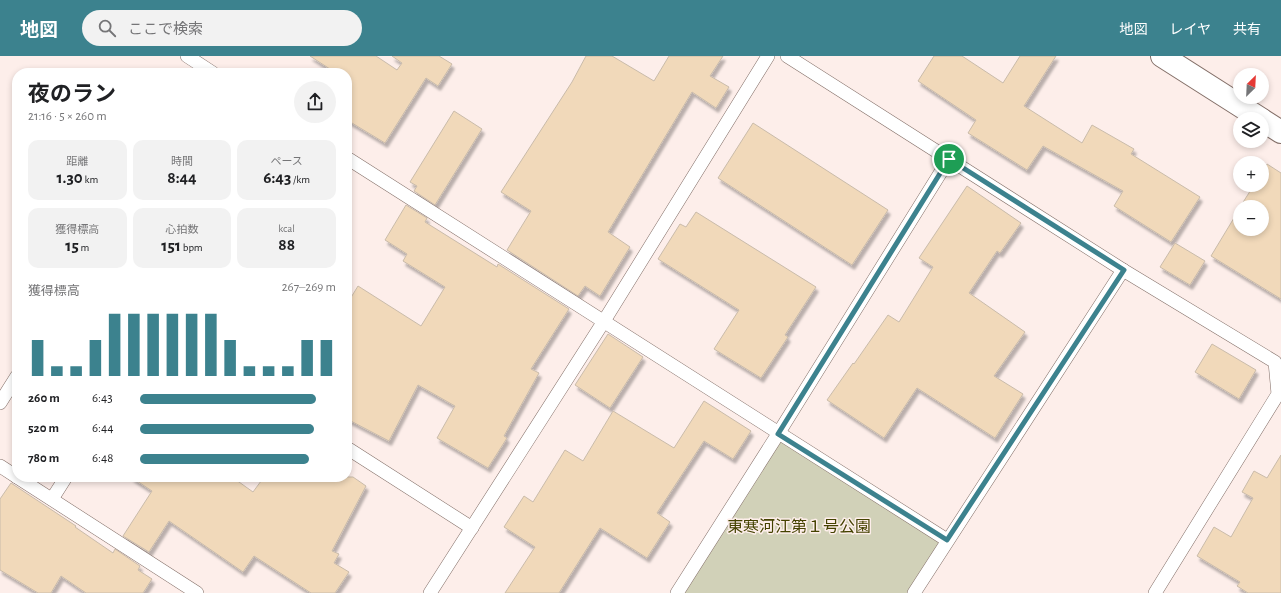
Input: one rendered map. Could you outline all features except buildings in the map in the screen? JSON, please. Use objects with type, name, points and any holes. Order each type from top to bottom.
[{"type":"street","points":[[1162,56],[1251,112]]},
{"type":"street","points":[[1269,124],[1281,132]]},
{"type":"lane","points":[[186,56],[205,68]]},
{"type":"lane","points":[[430,593],[604,321],[768,56]]},
{"type":"lane","points":[[787,56],[1124,270],[1275,362],[1278,394],[1155,593]]},
{"type":"lane","points":[[677,593],[949,159]]},
{"type":"lane","points":[[352,161],[604,321],[778,434],[947,540]]},
{"type":"lane","points":[[914,593],[947,540],[1124,270]]},
{"type":"lane","points":[[0,403],[12,384]]},
{"type":"lane","points":[[352,451],[472,528]]},
{"type":"lane","points":[[0,466],[12,474]]},
{"type":"lane","points":[[25,482],[197,593]]},
{"type":"lane","points":[[52,499],[63,482]]},
{"type":"green space","name":"東寒河江第１号公園","points":[[778,434],[947,540],[914,593],[677,593]]},
{"type":"route","points":[[949,159],[1124,270],[947,540],[778,434],[949,159]]}]
